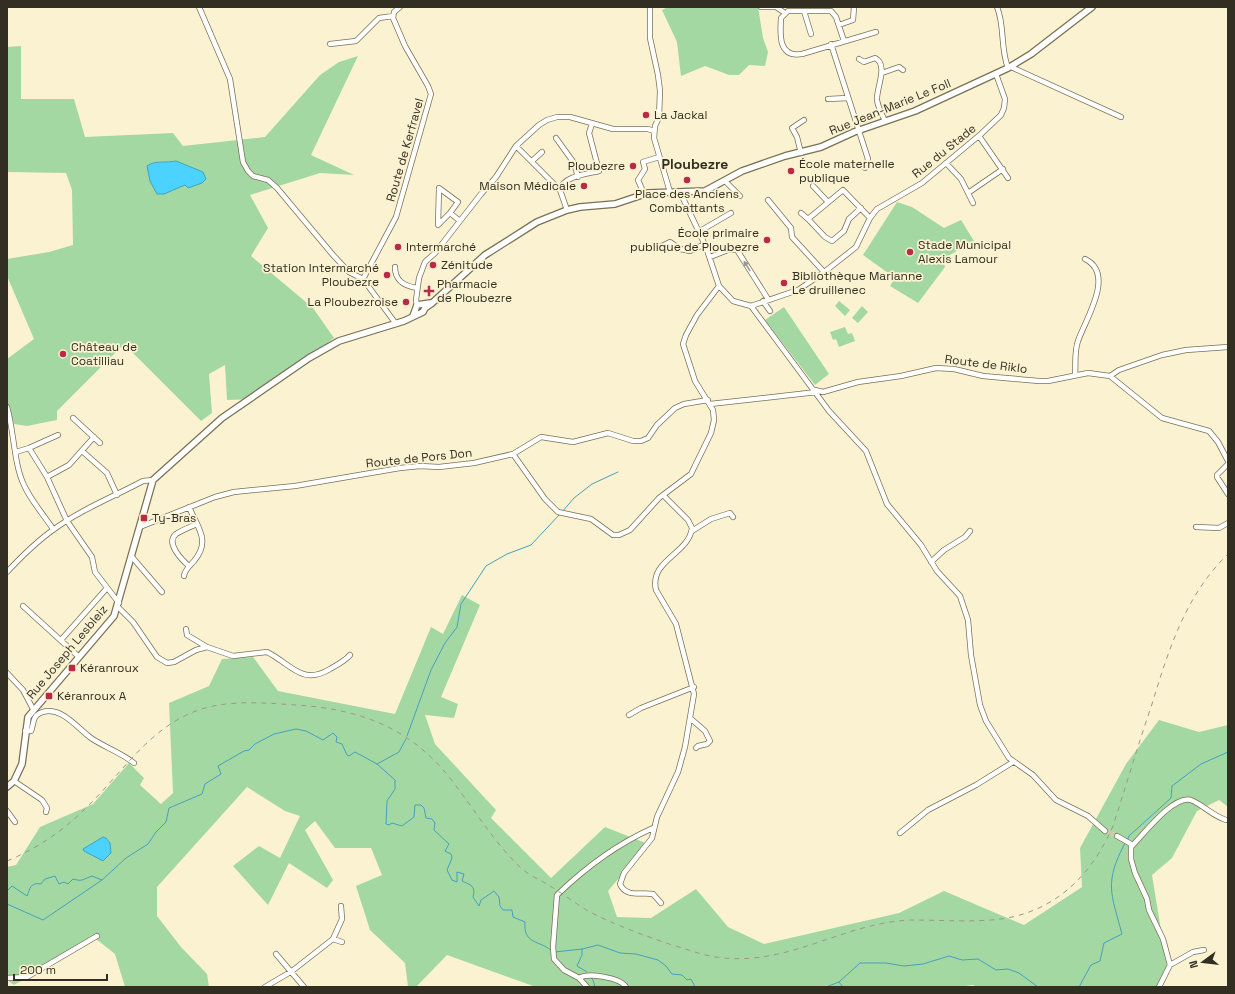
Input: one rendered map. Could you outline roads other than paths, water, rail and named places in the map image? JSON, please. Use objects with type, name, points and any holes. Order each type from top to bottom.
[{"type":"main road","name":"Rue Jean-Marie Le Foll","points":[[420,307],[435,300],[471,266],[527,226],[580,206],[615,204],[644,194],[705,191],[742,171],[785,156],[821,147],[859,130],[915,111],[1009,68],[1032,54],[1092,7]]},
{"type":"main road","points":[[153,480],[214,425],[292,369],[339,341],[411,318],[420,307]]},
{"type":"main road","name":"Rue Joseph Lesbleiz","points":[[9,784],[22,764],[25,731],[28,717],[33,709],[106,626],[118,605],[153,480]]},
{"type":"street","points":[[199,7],[230,78],[242,158],[245,167],[253,176],[268,180],[277,188],[349,272],[363,279],[396,324]]},
{"type":"street","points":[[330,44],[356,41],[379,18],[393,16],[396,10],[400,7]]},
{"type":"street","points":[[650,7],[650,38],[660,91],[659,117],[654,131],[659,157],[670,192]]},
{"type":"street","points":[[761,7],[776,7],[785,13]]},
{"type":"street","points":[[839,25],[853,20],[854,7]]},
{"type":"street","points":[[997,7],[1001,18],[1002,52],[1009,68],[1120,117]]},
{"type":"street","points":[[844,41],[833,12],[828,10],[788,11],[782,18],[781,41],[784,48],[789,53],[796,55],[876,32]]},
{"type":"street","points":[[804,11],[811,34]]},
{"type":"street","name":"Route de Kerfravel","points":[[363,279],[396,217],[431,94],[405,46],[393,16]]},
{"type":"street","points":[[831,44],[868,159],[865,168]]},
{"type":"street","points":[[859,59],[864,62],[878,59],[882,73],[877,101],[885,121]]},
{"type":"street","points":[[882,73],[899,67],[903,70]]},
{"type":"street","name":"Rue du Stade","points":[[751,306],[801,289],[824,272],[856,247],[870,218],[884,205],[922,183],[979,136],[1001,115],[1004,108],[1005,99],[996,74]]},
{"type":"street","points":[[828,99],[848,98]]},
{"type":"street","points":[[420,307],[417,296],[417,288],[420,273],[425,262],[432,256],[496,177],[516,146],[547,120],[557,117],[570,117],[613,129],[648,129],[654,131]]},
{"type":"street","points":[[801,153],[797,137],[792,128],[804,120]]},
{"type":"street","points":[[560,190],[565,182],[599,171],[589,133],[592,124]]},
{"type":"street","points":[[979,136],[1008,178]]},
{"type":"street","points":[[556,138],[574,162],[578,177]]},
{"type":"street","points":[[516,146],[560,190],[567,210]]},
{"type":"street","points":[[532,161],[542,152]]},
{"type":"street","points":[[644,194],[638,180],[645,169],[643,162],[659,157]]},
{"type":"street","points":[[946,163],[961,179],[973,203]]},
{"type":"street","points":[[968,193],[1003,169]]},
{"type":"street","points":[[725,181],[740,196]]},
{"type":"street","points":[[813,186],[828,202]]},
{"type":"street","points":[[439,188],[458,202],[450,213],[438,225],[439,188]]},
{"type":"street","points":[[808,219],[845,190],[870,218]]},
{"type":"street","points":[[680,192],[700,231],[719,286],[736,302],[751,306],[802,376],[839,422],[866,451],[887,504],[921,545],[937,571],[956,590],[964,602],[968,620],[971,655],[980,705],[986,721],[1013,762],[1033,775],[1056,800],[1088,816],[1105,831]]},
{"type":"street","points":[[768,200],[791,228],[792,237],[824,272]]},
{"type":"street","points":[[800,213],[808,219],[825,237],[832,241],[844,231],[849,219],[861,208]]},
{"type":"street","points":[[450,213],[460,221]]},
{"type":"street","points":[[700,231],[719,222],[731,213]]},
{"type":"street","points":[[658,248],[670,242],[680,249],[690,251],[705,244]]},
{"type":"street","points":[[710,258],[728,250],[737,250],[766,300],[770,311]]},
{"type":"street","points":[[1075,375],[1078,341],[1100,282],[1096,269],[1085,259]]},
{"type":"street","points":[[395,267],[396,277],[400,282],[404,285],[417,288]]},
{"type":"street","points":[[513,454],[545,499],[558,512],[588,518],[610,534],[619,535],[630,530],[663,495],[688,476],[695,466],[713,427],[714,414],[709,402],[695,380],[683,344],[686,335],[697,315],[719,286]]},
{"type":"street","points":[[1228,347],[1186,350],[1162,355],[1119,370],[1110,376],[1162,418],[1208,431],[1218,442],[1228,463],[1217,475],[1228,494]]},
{"type":"street","name":"Route de Riklo","points":[[815,391],[823,392],[858,382],[901,376],[936,368],[954,369],[983,376],[1039,381],[1053,380],[1088,373],[1110,376]]},
{"type":"street","name":"Route de Pors Don","points":[[140,527],[215,497],[234,492],[295,486],[400,468],[458,466],[513,454],[542,437],[573,442],[608,433],[633,442],[644,441],[667,414],[684,404],[815,391]]},
{"type":"street","points":[[7,407],[18,466],[24,486],[53,529]]},
{"type":"street","points":[[73,418],[100,443]]},
{"type":"street","points":[[16,452],[30,448],[58,435]]},
{"type":"street","points":[[47,477],[70,465],[94,437]]},
{"type":"street","points":[[30,448],[47,477],[67,521],[92,557],[95,572],[118,605],[133,622],[152,652],[165,663],[174,662],[196,650],[207,647]]},
{"type":"street","points":[[82,451],[107,473],[117,495]]},
{"type":"street","points":[[7,572],[28,549],[53,529],[143,481],[153,480]]},
{"type":"street","points":[[663,495],[688,520],[692,525],[692,531]]},
{"type":"street","points":[[184,576],[189,566],[201,552],[203,547],[202,536],[189,507]]},
{"type":"street","points":[[662,903],[653,894],[632,894],[625,891],[620,884],[624,874],[652,838],[653,828],[678,772],[690,718],[694,687],[676,624],[655,584],[655,579],[660,567],[682,546],[692,531],[721,515],[730,513],[733,518]]},
{"type":"street","points":[[1196,527],[1219,528],[1228,522]]},
{"type":"street","points":[[189,566],[178,556],[173,543],[173,538],[177,533],[197,524]]},
{"type":"street","points":[[931,562],[944,550],[965,537],[970,530]]},
{"type":"street","points":[[132,557],[162,592]]},
{"type":"street","points":[[61,640],[107,588]]},
{"type":"street","points":[[23,606],[79,657]]},
{"type":"street","points":[[186,629],[187,635],[207,647],[234,656],[267,652],[299,673],[310,676],[323,673],[347,659],[350,655]]},
{"type":"street","points":[[7,673],[23,690],[33,709]]},
{"type":"street","points":[[629,716],[650,704],[694,687]]},
{"type":"street","points":[[25,731],[31,731],[34,719],[40,713],[46,711],[60,713],[91,738],[116,751],[134,763]]},
{"type":"street","points":[[690,718],[705,731],[710,741],[707,744],[696,748]]},
{"type":"street","points":[[900,832],[928,810],[976,785],[1013,762]]},
{"type":"street","points":[[9,784],[42,800],[47,808],[46,812]]},
{"type":"street","points":[[1131,845],[1173,804],[1184,800],[1192,801],[1226,820]]},
{"type":"street","points":[[7,811],[15,822]]},
{"type":"street","points":[[587,987],[579,978],[564,970],[556,962],[553,954],[557,895],[580,873],[629,838],[653,828]]},
{"type":"street","points":[[1117,836],[1124,838],[1131,845],[1131,860],[1135,873],[1147,899],[1149,910],[1163,939],[1170,965]]},
{"type":"street","points":[[265,987],[292,971],[333,939],[342,919],[341,906]]},
{"type":"street","points":[[7,978],[27,977],[97,936]]},
{"type":"street","points":[[333,939],[342,942]]},
{"type":"street","points":[[1159,987],[1170,965],[1193,952],[1204,950]]},
{"type":"street","points":[[276,954],[292,971],[304,987]]},
{"type":"street","points":[[579,978],[589,974],[622,982],[626,987]]},
{"type":"water","points":[[176,161],[203,172],[206,179],[202,183],[188,188],[185,185],[164,194],[157,194],[150,181],[147,166],[157,162]]},
{"type":"water","points":[[103,837],[110,843],[111,853],[103,861],[84,851],[83,849]]},
{"type":"waterway","points":[[562,512],[574,498],[592,484],[618,472]]},
{"type":"waterway","points":[[407,736],[431,670],[445,643],[457,627],[461,604],[486,566],[507,554],[531,545],[560,514]]},
{"type":"waterway","points":[[7,891],[12,886],[27,896],[33,885],[41,884],[45,879],[55,876],[59,884],[64,882],[68,884],[73,879],[81,880],[92,876],[102,880],[126,858],[148,844],[156,832],[166,822],[169,808],[202,794],[205,784],[221,774],[218,766],[244,751],[249,750],[255,744],[274,734],[296,729],[306,731],[323,740],[333,733],[337,737],[336,742],[342,744],[347,755],[349,756],[355,752],[377,764],[395,780],[395,789],[387,801],[386,824],[389,825],[392,823],[402,826],[414,817],[415,805],[421,805],[424,808],[426,818],[432,819],[435,823],[434,830],[449,844],[445,851],[451,854],[452,858],[447,870],[452,880],[457,882],[457,872],[464,874],[462,881],[472,886],[474,890],[473,897],[479,906],[481,900],[494,891],[499,897],[500,906],[503,910],[512,910],[513,917],[525,922],[527,935],[533,941],[552,951]]},
{"type":"waterway","points":[[377,764],[399,752],[406,739]]},
{"type":"waterway","points":[[1127,841],[1129,836],[1171,798],[1172,786],[1201,764],[1228,752]]},
{"type":"waterway","points":[[1079,987],[1091,965],[1100,961],[1104,943],[1122,934],[1113,898],[1112,879],[1114,868],[1125,843]]},
{"type":"waterway","points":[[7,904],[43,920],[102,880]]},
{"type":"waterway","points":[[555,952],[582,949],[598,945],[620,953],[636,954],[658,960],[666,966],[672,974],[682,975],[687,980],[691,979],[695,987]]},
{"type":"waterway","points":[[582,949],[582,955],[577,966],[587,972]]},
{"type":"waterway","points":[[826,987],[839,982],[860,963],[886,963],[904,966],[923,964],[949,956],[962,960],[978,959],[996,970],[1008,969],[1019,973],[1038,987]]},
{"type":"waterway","points":[[590,977],[593,980],[595,987]]},
{"type":"waterway","points":[[839,982],[843,987]]},
{"type":"tunnel","points":[[1105,831],[1117,836]]},
{"type":"railway","points":[[7,861],[40,845],[69,824],[101,793],[154,736],[186,715],[216,705],[239,703],[296,705],[319,707],[362,716],[400,733],[434,760],[449,777],[502,848],[522,869],[598,916],[640,934],[699,953],[716,957],[742,959],[791,951],[862,928],[887,923],[912,920],[981,921],[1012,917],[1032,911],[1066,891],[1080,878],[1104,845],[1113,826],[1165,663],[1180,624],[1200,587],[1228,554]]},
{"type":"place","name":"La Jackal","points":[[646,115]]},
{"type":"place","name":"Ploubezre","points":[[633,166]]},
{"type":"place","name":"École maternelle publique","points":[[791,171]]},
{"type":"place","name":"Place des Anciens Combattants","points":[[687,180]]},
{"type":"place","name":"Maison Médicale","points":[[584,186]]},
{"type":"place","name":"École primaire publique de Ploubezre","points":[[767,240]]},
{"type":"place","name":"Intermarché","points":[[398,247]]},
{"type":"place","name":"Stade Municipal Alexis Lamour","points":[[910,252]]},
{"type":"place","name":"Zénitude","points":[[433,265]]},
{"type":"place","name":"Station Intermarché Ploubezre","points":[[387,275]]},
{"type":"place","name":"Bibliothèque Marianne Le druillenec","points":[[784,283]]},
{"type":"place","name":"Pharmacie de Ploubezre","points":[[429,291]]},
{"type":"place","name":"La Ploubezroise","points":[[406,302]]},
{"type":"place","name":"Château de Coatilliau","points":[[63,354]]},
{"type":"place","name":"Ty-Bras","points":[[144,518]]},
{"type":"place","name":"Kéranroux","points":[[72,668]]},
{"type":"place","name":"Kéranroux A","points":[[49,696]]},
{"type":"district","name":"Ploubezre","points":[[695,164]]}]
